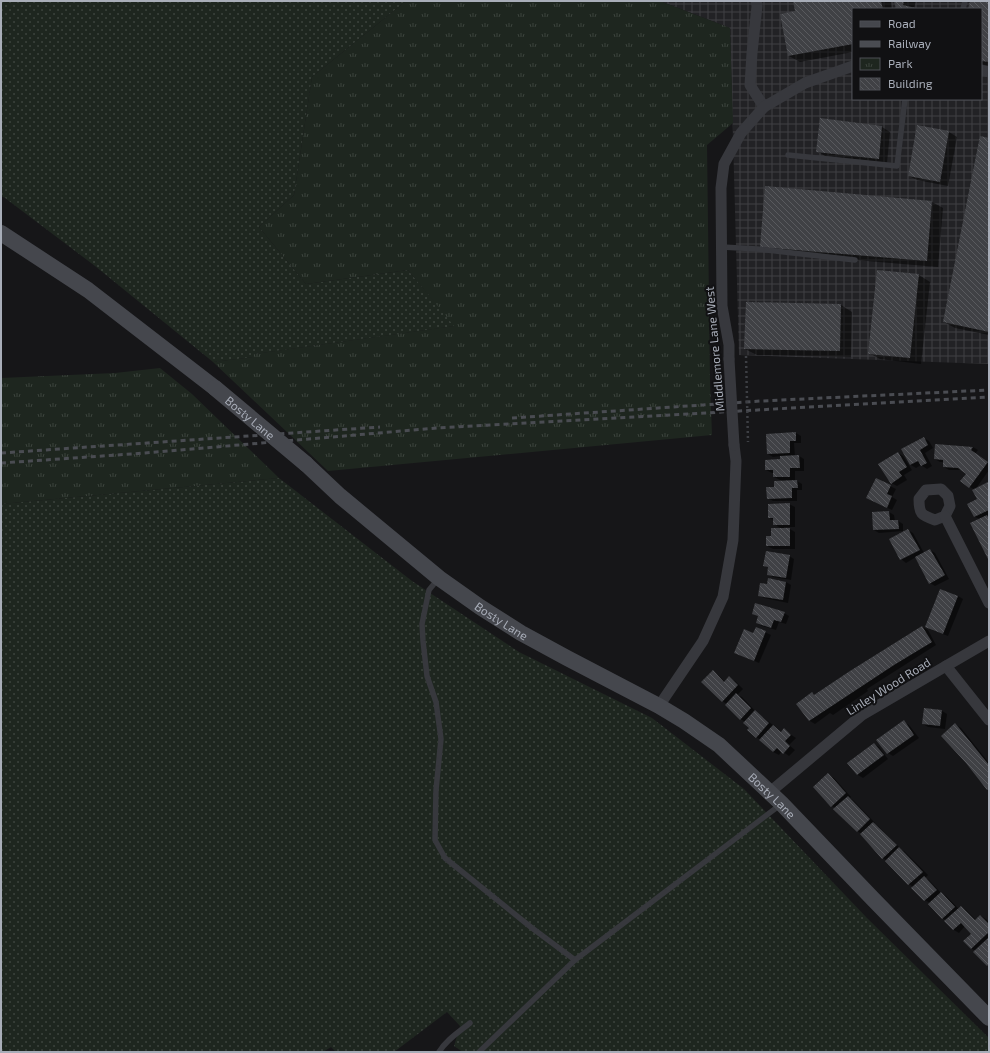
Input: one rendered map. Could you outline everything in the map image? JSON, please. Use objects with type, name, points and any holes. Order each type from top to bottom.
[{"type":"main road","name":"Bosty Lane","points":[[1,233],[88,290],[215,388],[306,464],[340,496],[439,578],[480,607],[521,633],[658,706],[684,721],[719,745],[781,803],[878,905],[989,1018]]},
{"type":"street","points":[[756,1],[757,6],[750,85],[764,107]]},
{"type":"street","name":"Middlemore Lane West","points":[[658,706],[703,642],[723,597],[733,540],[736,461],[729,345],[722,306],[721,188],[724,164],[741,133],[764,107],[805,83],[852,66]]},
{"type":"street","points":[[945,516],[989,603]]},
{"type":"street","name":"Linley Wood Road","points":[[770,792],[862,716],[989,641]]},
{"type":"street","points":[[946,666],[989,720]]},
{"type":"lane","points":[[788,155],[898,166],[905,100]]},
{"type":"lane","points":[[722,247],[757,249],[855,260]]},
{"type":"lane","points":[[439,578],[429,590],[422,624],[427,676],[436,702],[441,739],[436,790],[435,840],[445,858],[532,928],[575,960]]},
{"type":"lane","points":[[479,1052],[575,960],[781,803]]},
{"type":"lane","points":[[439,1052],[447,1041],[470,1023]]},
{"type":"path","points":[[746,356],[748,442]]},
{"type":"shaded area","points":[[660,1],[989,1],[989,364],[739,355],[730,28]]},
{"type":"green space","points":[[1,1],[406,1],[312,77],[294,195],[259,227],[306,284],[408,270],[455,326],[255,354],[254,357],[213,362],[95,266],[1,196]]},
{"type":"green space","points":[[406,1],[660,1],[730,28],[733,123],[707,145],[712,435],[328,471],[213,362],[253,357],[254,354],[454,326],[408,270],[306,284],[259,227],[294,195],[312,77]]},
{"type":"green space","points":[[160,368],[192,394],[279,478],[1,504],[1,378],[115,373]]},
{"type":"green space","points":[[279,478],[412,581],[519,652],[652,718],[744,789],[867,918],[989,1038],[989,1052],[463,1052],[454,1046],[460,1026],[447,1012],[394,1052],[336,1052],[331,1047],[323,1052],[1,1052],[1,504]]},
{"type":"building","points":[[793,1],[881,1],[883,8],[852,8],[852,44],[788,56],[780,14],[795,11]]},
{"type":"building","points":[[894,1],[904,1],[903,5],[916,8],[896,8]]},
{"type":"building","points":[[970,1],[989,1],[989,62],[982,61],[982,8],[968,8]]},
{"type":"building","points":[[820,118],[882,126],[879,159],[816,152]]},
{"type":"building","points":[[917,125],[949,131],[940,182],[908,176]]},
{"type":"building","points":[[980,136],[989,138],[989,332],[943,322]]},
{"type":"building","points":[[765,186],[932,201],[927,261],[760,247]]},
{"type":"building","points":[[877,270],[919,274],[910,358],[868,354]]},
{"type":"building","points":[[746,302],[841,304],[840,351],[744,349]]},
{"type":"building","points":[[796,432],[796,441],[790,441],[790,453],[767,454],[766,434]]},
{"type":"building","points":[[924,437],[928,445],[920,450],[927,463],[921,466],[918,461],[910,465],[901,449]]},
{"type":"building","points":[[935,444],[973,447],[971,450],[988,462],[969,488],[960,481],[966,474],[958,468],[943,467],[943,460],[934,459]]},
{"type":"building","points":[[898,452],[907,467],[899,472],[902,476],[891,484],[878,464]]},
{"type":"building","points":[[799,455],[800,468],[790,468],[790,477],[773,477],[773,470],[765,470],[765,460],[780,459],[780,456]]},
{"type":"building","points":[[876,478],[891,485],[887,494],[892,496],[887,508],[866,498]]},
{"type":"building","points":[[797,480],[798,488],[792,488],[792,498],[767,499],[766,487],[774,487],[774,481]]},
{"type":"building","points":[[988,482],[989,510],[974,517],[967,504],[977,499],[972,490]]},
{"type":"building","points":[[790,503],[790,525],[773,525],[773,518],[768,518],[768,504]]},
{"type":"building","points":[[889,511],[890,520],[898,520],[899,529],[873,530],[872,512]]},
{"type":"building","points":[[987,515],[989,519],[989,561],[970,523]]},
{"type":"building","points":[[771,528],[790,528],[790,546],[766,546],[766,536],[771,536]]},
{"type":"building","points":[[908,529],[920,550],[900,560],[889,539]]},
{"type":"building","points":[[930,549],[945,575],[929,584],[915,557]]},
{"type":"building","points":[[766,551],[790,555],[786,578],[767,575],[768,567],[763,566]]},
{"type":"building","points":[[768,578],[786,582],[783,600],[758,596],[760,583],[767,584]]},
{"type":"building","points":[[940,589],[958,596],[943,634],[925,627]]},
{"type":"building","points":[[755,603],[785,612],[781,622],[774,620],[771,628],[756,623],[758,616],[752,614]]},
{"type":"building","points":[[922,626],[932,642],[809,721],[796,704],[812,692],[814,695]]},
{"type":"building","points":[[756,627],[766,631],[754,661],[734,653],[744,629],[753,633]]},
{"type":"building","points":[[713,670],[724,682],[729,676],[738,685],[722,702],[701,682]]},
{"type":"building","points":[[736,693],[751,708],[740,720],[725,705]]},
{"type":"building","points":[[924,708],[942,710],[940,726],[922,724]]},
{"type":"building","points":[[755,710],[769,723],[756,738],[747,730],[749,728],[743,723]]},
{"type":"building","points":[[904,720],[914,735],[887,754],[876,740]]},
{"type":"building","points":[[955,723],[989,765],[989,788],[987,790],[966,763],[941,736]]},
{"type":"building","points":[[773,725],[781,732],[784,728],[791,735],[785,741],[790,746],[783,754],[777,748],[773,752],[759,740]]},
{"type":"building","points":[[874,743],[884,755],[857,775],[847,763]]},
{"type":"building","points":[[828,773],[846,793],[831,807],[813,787]]},
{"type":"building","points":[[848,796],[870,819],[857,832],[833,809]]},
{"type":"building","points":[[873,822],[897,845],[882,859],[860,834]]},
{"type":"building","points":[[899,847],[923,872],[908,885],[885,861]]},
{"type":"building","points":[[924,876],[937,890],[924,901],[911,888]]},
{"type":"building","points":[[941,892],[955,907],[942,919],[928,904]]},
{"type":"building","points":[[961,906],[975,920],[980,915],[989,924],[989,932],[971,949],[963,941],[971,934],[961,923],[953,930],[944,921]]},
{"type":"building","points":[[989,937],[989,964],[987,966],[973,952]]},
{"type":"railway","points":[[512,418],[761,401],[989,390]]},
{"type":"railway","points":[[1,463],[145,453],[437,428],[989,397]]},
{"type":"railway","points":[[1,453],[380,427]]}]
